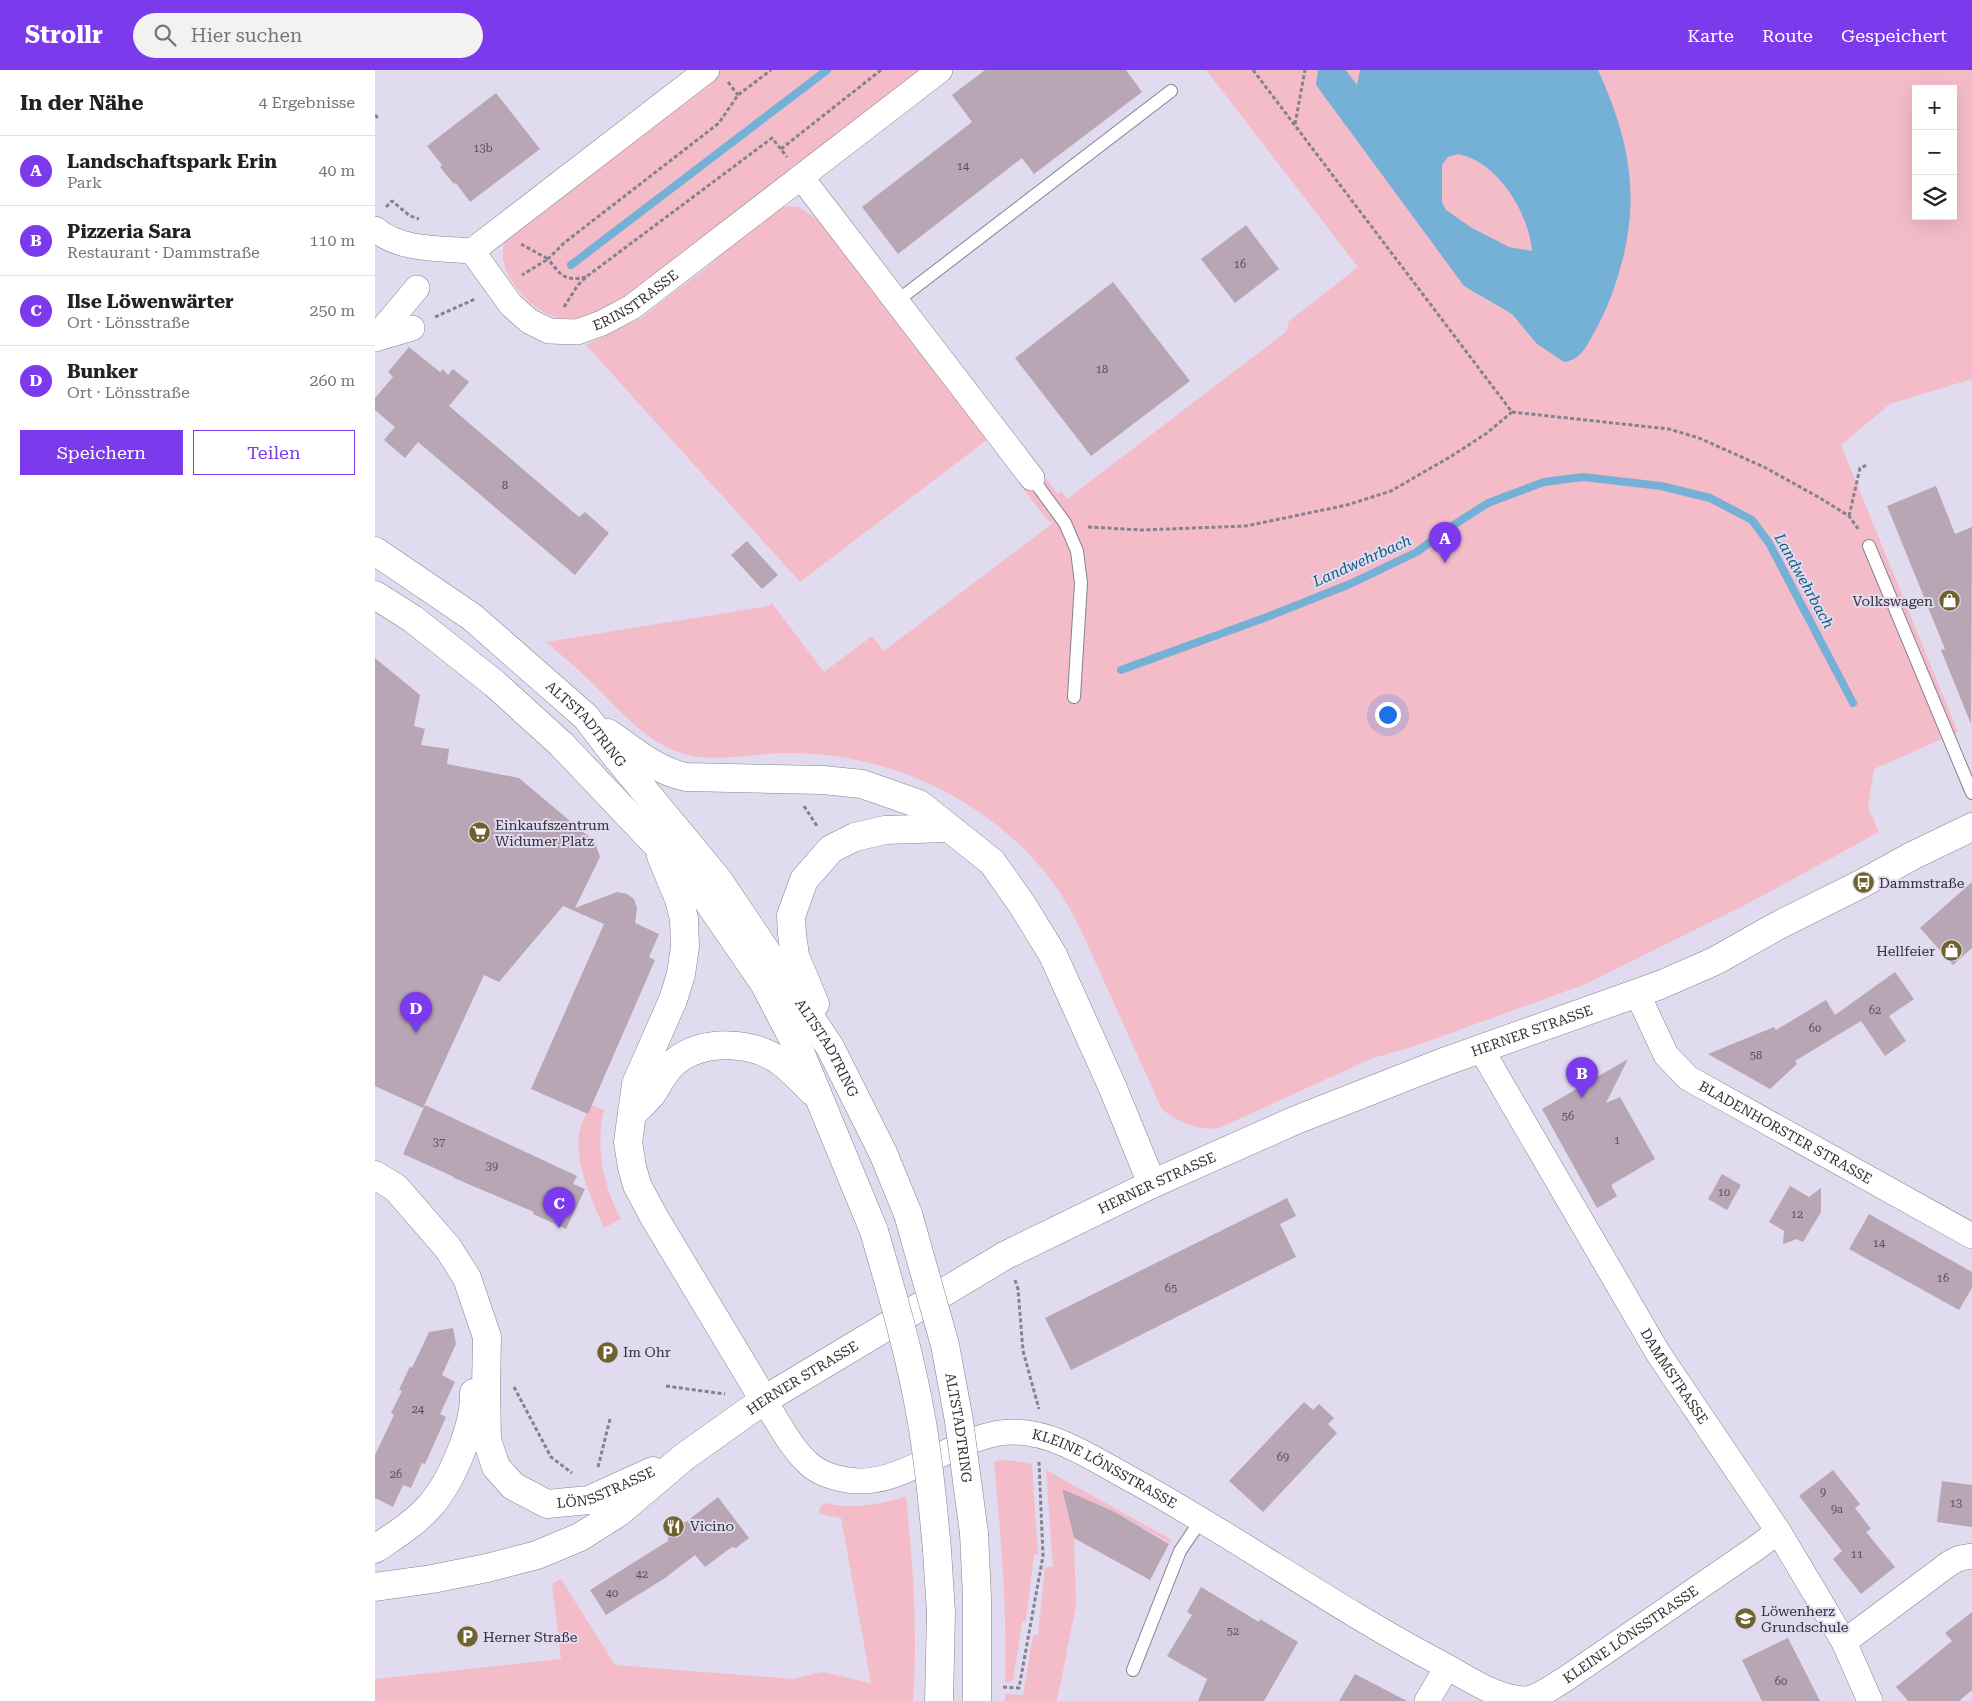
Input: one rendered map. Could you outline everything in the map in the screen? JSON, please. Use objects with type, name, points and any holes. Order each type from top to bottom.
[{"type":"main road","name":"ALTSTADTRING","points":[[375,551],[473,617],[586,717],[719,881],[830,1047],[883,1153],[908,1214],[945,1345],[961,1430],[974,1533],[977,1598],[977,1701]]},
{"type":"main road","name":"ALTSTADTRING","points":[[375,594],[413,619],[495,684],[561,744],[688,876],[764,983],[801,1054],[874,1231],[907,1347],[921,1417],[931,1483],[941,1613],[939,1701]]},
{"type":"main road","points":[[586,717],[654,765],[673,775],[687,777],[823,780],[862,784],[919,804],[947,828],[974,847],[992,862],[1023,906],[1053,955],[1112,1086],[1152,1184]]},
{"type":"main road","name":"HERNER STRASSE","points":[[375,1587],[432,1579],[487,1568],[545,1552],[580,1537],[618,1513],[684,1457],[764,1400],[1006,1255],[1152,1184],[1296,1120],[1481,1049],[1637,993],[1715,961],[1777,926],[1972,827]]},
{"type":"main road","points":[[830,1047],[816,1006],[795,956],[791,916],[804,880],[831,849],[855,837],[885,830],[947,828]]},
{"type":"main road","points":[[658,846],[679,899],[684,919],[685,947],[681,974],[673,1000],[636,1084],[628,1142],[632,1167],[637,1185],[653,1217],[764,1400]]},
{"type":"main road","points":[[632,1114],[651,1094],[661,1077],[676,1061],[692,1052],[710,1046],[733,1044],[755,1050],[779,1061],[819,1098]]},
{"type":"main road","name":"LÖNSSTRASSE","points":[[375,1175],[396,1188],[448,1248],[467,1278],[487,1337],[498,1384],[487,1440],[496,1467],[513,1486],[547,1504],[591,1495],[684,1457]]},
{"type":"main road","name":"LÖNSSTRASSE","points":[[375,1189],[387,1197],[433,1247],[459,1289],[473,1340],[498,1384]]},
{"type":"main road","name":"LÖNSSTRASSE","points":[[375,1549],[405,1529],[430,1506],[451,1472],[466,1437],[475,1403],[473,1340],[478,1309]]},
{"type":"street","points":[[375,230],[384,237],[405,244],[472,251],[707,70]]},
{"type":"street","name":"ERINSTRASSE","points":[[472,251],[511,305],[529,321],[549,331],[577,332],[602,323],[631,308],[940,70]]},
{"type":"street","points":[[801,177],[1032,478]]},
{"type":"street","points":[[375,338],[417,288]]},
{"type":"street","points":[[375,338],[420,324]]},
{"type":"street","name":"BLADENHORSTER STRASSE","points":[[1637,993],[1666,1055],[1688,1078],[1972,1236]]},
{"type":"street","name":"DAMMSTRASSE","points":[[1481,1049],[1657,1353],[1778,1531],[1844,1642],[1870,1701]]},
{"type":"street","name":"KLEINE LÖNSSTRASSE","points":[[764,1400],[797,1451],[809,1464],[825,1475],[856,1482],[878,1480],[903,1473],[932,1458],[989,1435],[1013,1432],[1067,1445],[1169,1500],[1399,1641],[1493,1692],[1525,1699],[1545,1691],[1759,1546],[1778,1531]]},
{"type":"street","points":[[1844,1642],[1950,1563],[1960,1558],[1972,1556]]},
{"type":"street","points":[[1427,1701],[1447,1666]]},
{"type":"lane","points":[[897,301],[1171,91]]},
{"type":"lane","points":[[1032,478],[1065,523],[1077,551],[1081,583],[1074,697]]},
{"type":"lane","points":[[1869,546],[1972,793]]},
{"type":"lane","points":[[1133,1670],[1180,1551],[1201,1520]]},
{"type":"path","points":[[520,277],[548,259],[564,243],[719,122],[738,95],[771,70]]},
{"type":"path","points":[[549,331],[578,286],[587,277],[772,138],[781,148],[881,70]]},
{"type":"path","points":[[1253,70],[1513,412]]},
{"type":"path","points":[[1295,125],[1305,70]]},
{"type":"path","points":[[375,230],[383,211],[392,201],[410,216],[425,221]]},
{"type":"path","points":[[516,241],[548,259],[564,277],[575,280],[587,277]]},
{"type":"path","points":[[420,324],[481,296]]},
{"type":"path","points":[[1065,523],[1098,529],[1142,530],[1246,526],[1347,505],[1391,490],[1450,458],[1513,412],[1676,431],[1699,438],[1764,466],[1821,498],[1849,516],[1869,546]]},
{"type":"path","points":[[1849,516],[1860,468],[1867,465]]},
{"type":"path","points":[[787,779],[831,849]]},
{"type":"path","points":[[1018,1289],[1023,1351],[1040,1416]]},
{"type":"path","points":[[498,1384],[551,1457],[591,1495],[610,1419]]},
{"type":"path","points":[[666,1386],[764,1400]]},
{"type":"path","points":[[1019,1688],[1043,1556],[1039,1476]]},
{"type":"shaded area","points":[[720,70],[927,70],[622,304],[592,316],[568,319],[550,315],[529,302],[512,282],[503,260],[505,241],[510,232]]},
{"type":"shaded area","points":[[1206,70],[1972,70],[1972,379],[1890,404],[1841,445],[1958,732],[1874,769],[1868,807],[1879,832],[1751,902],[1586,984],[1412,1047],[1373,1058],[1219,1128],[1211,1129],[1188,1124],[1161,1108],[1074,916],[1051,880],[1026,851],[997,825],[966,803],[932,785],[896,771],[859,760],[822,755],[783,753],[717,758],[691,756],[678,752],[652,739],[641,730],[546,642],[768,606],[772,603],[824,672],[872,636],[884,651],[1053,523],[1048,521],[1021,486],[1040,471],[1058,494],[1061,491],[1067,499],[1287,331],[1288,322],[1358,267]]},
{"type":"shaded area","points":[[787,206],[799,207],[820,222],[988,439],[800,582],[586,345],[641,318],[710,265],[754,223],[775,209]]},
{"type":"shaded area","points":[[591,1105],[604,1110],[600,1138],[602,1166],[609,1193],[621,1219],[604,1228],[584,1178],[579,1151],[581,1126]]},
{"type":"shaded area","points":[[1000,1460],[1032,1464],[1038,1554],[1034,1555],[1026,1620],[1022,1623],[1013,1681],[1005,1683],[1003,1572],[994,1462]]},
{"type":"shaded area","points":[[1046,1470],[1172,1540],[1170,1543],[1115,1512],[1062,1490],[1074,1538],[1076,1605],[1057,1701],[1005,1701],[1005,1694],[1023,1695],[1033,1635],[1038,1635],[1045,1568],[1053,1566]]},
{"type":"shaded area","points":[[906,1497],[914,1599],[913,1701],[375,1701],[375,1679],[561,1659],[552,1584],[561,1579],[615,1665],[793,1679],[822,1672],[871,1683],[841,1518],[819,1514],[819,1510],[826,1503],[856,1506],[876,1504]]},
{"type":"water","points":[[1318,70],[1346,70],[1357,85],[1360,70],[1598,70],[1609,95],[1624,144],[1629,168],[1630,217],[1620,269],[1613,292],[1600,322],[1580,354],[1570,361],[1564,362],[1537,344],[1512,314],[1464,286],[1316,85]],"holes":[[[1458,154],[1473,159],[1486,167],[1509,191],[1525,221],[1532,251],[1509,247],[1472,228],[1446,210],[1442,202],[1442,165],[1448,157]]]},
{"type":"building","points":[[985,70],[1126,70],[1142,92],[1034,174],[1022,158],[898,254],[862,207],[972,122],[952,95]]},
{"type":"building","points":[[496,93],[540,149],[470,202],[456,183],[454,184],[440,167],[442,165],[427,146]]},
{"type":"building","points":[[1246,225],[1279,269],[1235,303],[1201,259]]},
{"type":"building","points":[[1113,282],[1190,381],[1091,456],[1015,358]]},
{"type":"building","points":[[409,347],[440,372],[443,369],[448,375],[453,369],[469,382],[449,406],[579,517],[585,512],[609,533],[575,575],[418,442],[405,458],[384,440],[395,427],[375,410],[375,398],[393,377],[388,372]]},
{"type":"building","name":"Volkswagen","points":[[1936,486],[1955,534],[1972,527],[1971,724],[1941,650],[1945,649],[1887,506]]},
{"type":"building","points":[[747,541],[778,575],[762,589],[731,555]]},
{"type":"building","name":"Einkaufszentrum Widumer Platz","points":[[375,658],[420,695],[414,726],[425,729],[421,745],[449,749],[447,764],[519,778],[595,842],[600,857],[575,908],[617,892],[627,894],[634,899],[637,908],[635,923],[659,934],[649,957],[655,960],[588,1114],[531,1089],[604,924],[563,906],[499,982],[484,975],[423,1108],[375,1086]]},
{"type":"building","points":[[1972,882],[1972,948],[1953,965],[1920,928]]},
{"type":"building","points":[[1895,972],[1914,999],[1889,1016],[1906,1041],[1885,1056],[1861,1021],[1795,1061],[1797,1064],[1770,1089],[1708,1054],[1774,1027],[1776,1030],[1826,1000],[1835,1015]]},
{"type":"building","points":[[1628,1059],[1606,1103],[1620,1097],[1655,1159],[1611,1185],[1617,1196],[1597,1208],[1542,1109]]},
{"type":"building","points":[[425,1105],[577,1176],[573,1184],[585,1189],[566,1229],[533,1214],[534,1212],[403,1154]]},
{"type":"building","points":[[1722,1174],[1741,1185],[1727,1210],[1708,1199]]},
{"type":"building","points":[[1790,1186],[1809,1197],[1821,1188],[1821,1212],[1803,1242],[1797,1239],[1783,1244],[1784,1231],[1769,1222]]},
{"type":"building","points":[[1287,1198],[1296,1216],[1280,1224],[1296,1257],[1071,1370],[1045,1318]]},
{"type":"building","points":[[1869,1214],[1972,1272],[1972,1288],[1959,1310],[1849,1249]]},
{"type":"building","points":[[453,1328],[456,1344],[442,1375],[455,1382],[440,1414],[446,1417],[425,1464],[422,1463],[411,1488],[403,1485],[393,1507],[375,1498],[375,1455],[394,1415],[391,1413],[402,1391],[399,1390],[429,1332]]},
{"type":"building","points":[[1304,1402],[1313,1410],[1319,1404],[1334,1418],[1328,1424],[1337,1433],[1263,1512],[1229,1481]]},
{"type":"building","points":[[1833,1470],[1860,1504],[1855,1508],[1871,1529],[1866,1532],[1895,1567],[1861,1594],[1833,1559],[1842,1551],[1799,1496]]},
{"type":"building","points":[[1942,1481],[1972,1485],[1972,1527],[1937,1522]]},
{"type":"building","points":[[1062,1489],[1115,1512],[1169,1544],[1150,1580],[1074,1538]]},
{"type":"building","points":[[718,1497],[749,1538],[736,1548],[732,1547],[705,1567],[695,1555],[665,1578],[606,1615],[590,1590],[668,1541],[669,1521],[686,1522]]},
{"type":"building","points":[[1201,1587],[1259,1622],[1260,1619],[1298,1642],[1264,1701],[1198,1701],[1207,1679],[1167,1656],[1192,1615],[1187,1612]]},
{"type":"building","points":[[1972,1612],[1972,1690],[1959,1701],[1908,1701],[1896,1687],[1952,1641],[1945,1633]]},
{"type":"building","points":[[1788,1638],[1820,1701],[1762,1701],[1742,1660]]},
{"type":"building","points":[[1355,1674],[1407,1701],[1339,1701]]},
{"type":"waterway","points":[[571,265],[827,70]]},
{"type":"waterway","name":"Landwehrbach","points":[[1121,670],[1267,617],[1350,584],[1417,552],[1449,528],[1488,503],[1544,482],[1583,477],[1661,486],[1710,498],[1752,520],[1769,543],[1853,703]]},
{"type":"place","name":"Landschaftspark Erin","points":[[1445,563]]},
{"type":"place","name":"Volkswagen","points":[[1949,601]]},
{"type":"place","name":"Einkaufszentrum Widumer Platz","points":[[479,833]]},
{"type":"place","name":"Dammstraße","points":[[1863,883]]},
{"type":"place","name":"Hellfeier","points":[[1951,951]]},
{"type":"place","name":"Bunker","points":[[416,1033]]},
{"type":"place","name":"Pizzeria Sara","points":[[1582,1098]]},
{"type":"place","name":"Ilse Löwenwärter","points":[[559,1228]]},
{"type":"place","name":"Im Ohr","points":[[607,1352]]},
{"type":"place","name":"Vicino","points":[[674,1526]]},
{"type":"place","name":"Löwenherz Grundschule","points":[[1745,1619]]},
{"type":"place","name":"Herner Straße","points":[[467,1637]]}]
